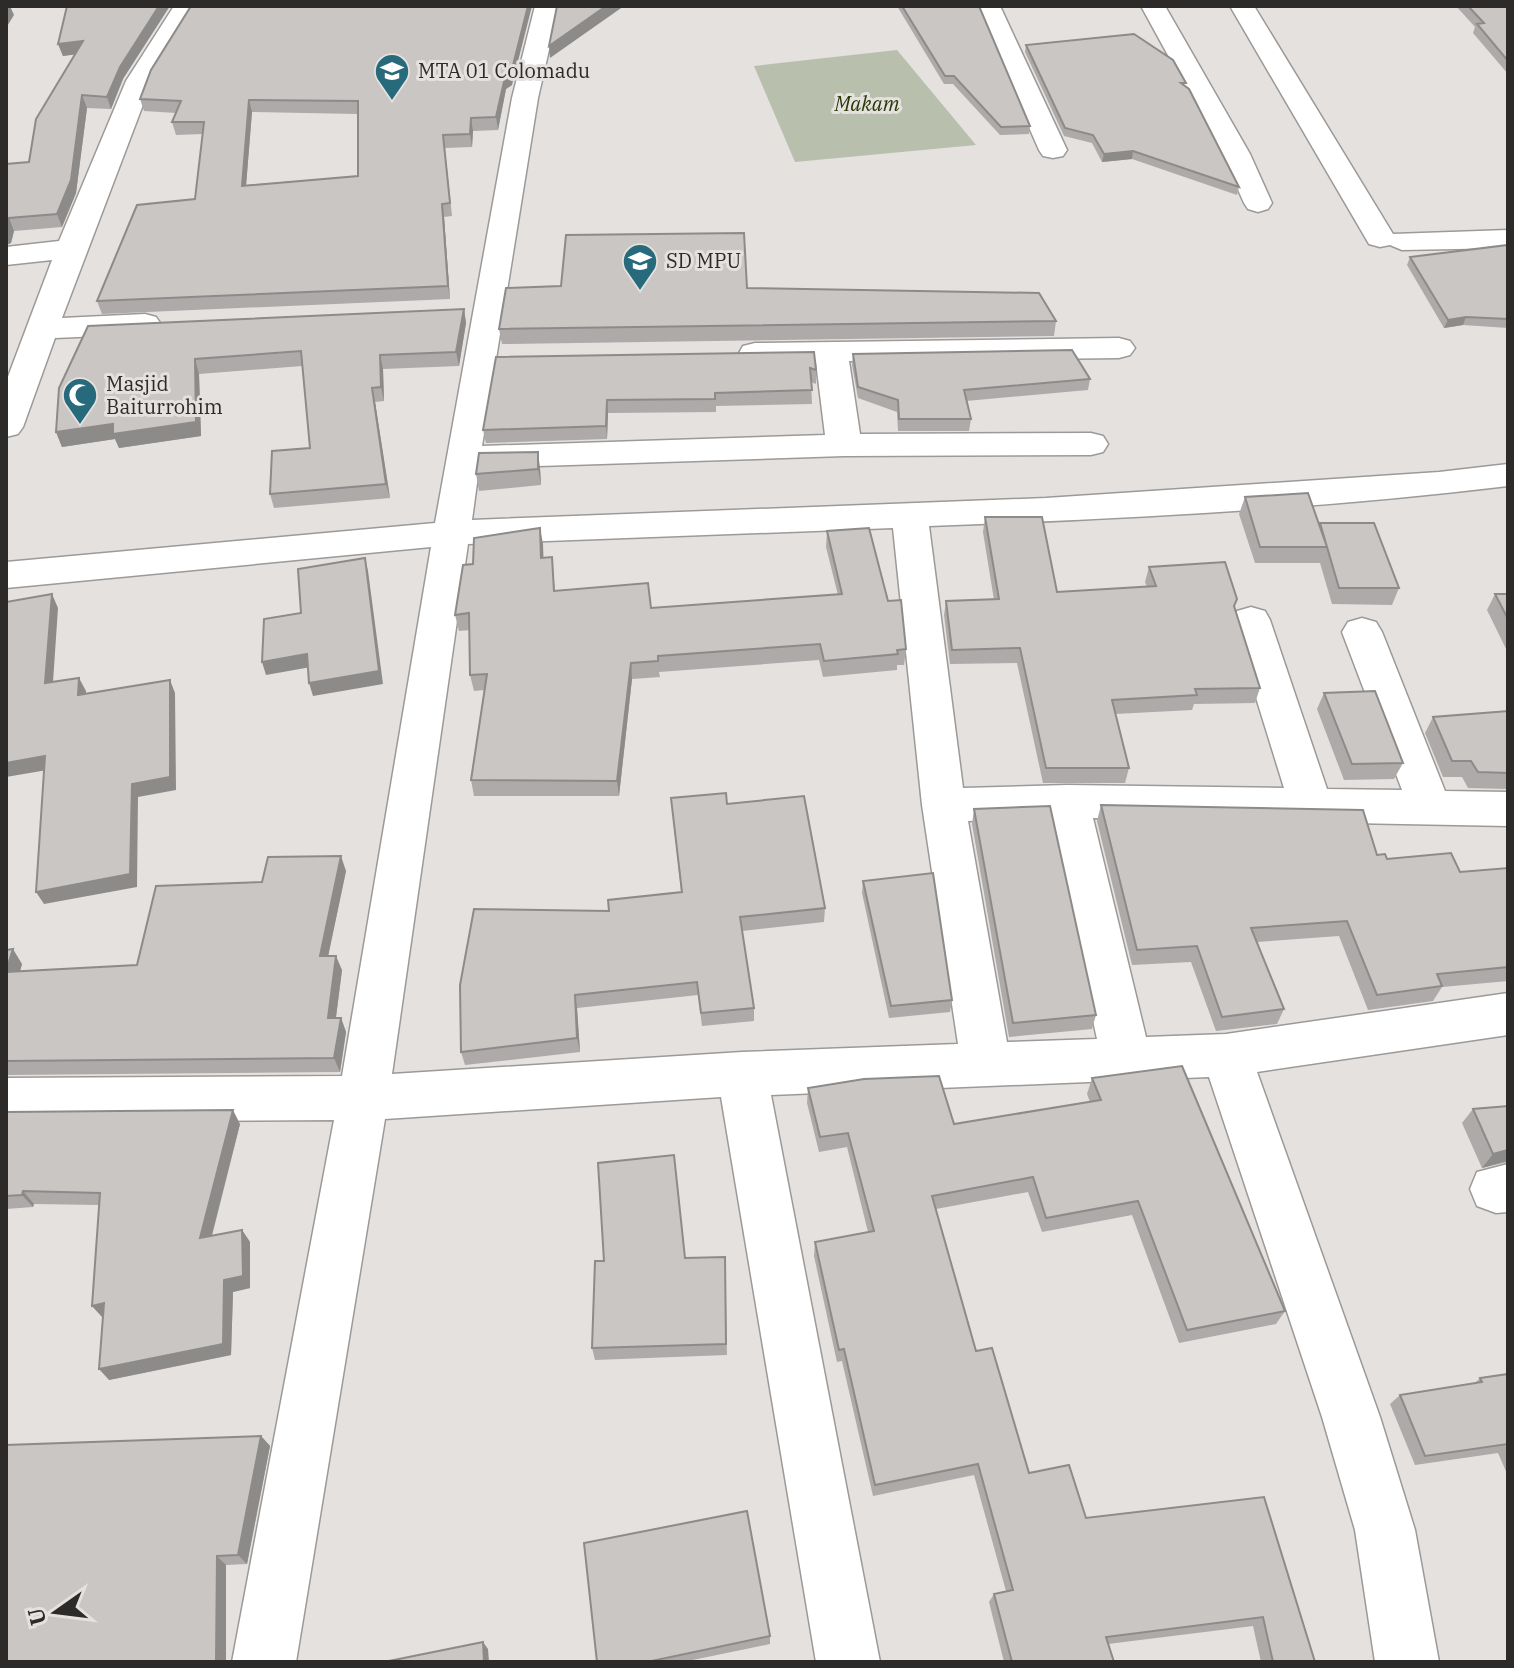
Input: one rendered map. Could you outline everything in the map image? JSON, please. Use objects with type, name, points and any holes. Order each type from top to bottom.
[{"type":"street","points":[[6,427],[40,329],[139,81],[186,6]]},
{"type":"street","points":[[264,1662],[363,1098],[463,457],[496,357],[473,311],[547,6]]},
{"type":"street","points":[[988,6],[1053,150]]},
{"type":"street","points":[[1153,6],[1236,154],[1258,203]]},
{"type":"street","points":[[1242,6],[1391,240],[1508,239]]},
{"type":"street","points":[[6,256],[71,249]]},
{"type":"street","points":[[40,329],[179,323]]},
{"type":"street","points":[[719,353],[1119,348]]},
{"type":"street","points":[[831,352],[844,445]]},
{"type":"street","points":[[463,457],[844,445],[1091,444]]},
{"type":"street","points":[[6,575],[453,533],[910,517],[1439,483],[1508,475]]},
{"type":"street","points":[[910,517],[944,805],[986,1065]]},
{"type":"street","points":[[1251,620],[1311,806]]},
{"type":"street","points":[[1362,632],[1430,807]]},
{"type":"street","points":[[944,805],[1067,801],[1508,809]]},
{"type":"street","points":[[1067,801],[1126,1058]]},
{"type":"street","points":[[6,1100],[363,1098],[742,1074],[1226,1055],[1508,1014]]},
{"type":"street","points":[[1226,1055],[1351,1417],[1385,1530],[1407,1662]]},
{"type":"street","points":[[742,1074],[848,1662]]},
{"type":"green space","name":"Makam","points":[[897,50],[976,145],[795,162],[754,66]]},
{"type":"building","points":[[67,6],[159,6],[120,67],[107,97],[82,95],[71,180],[57,214],[9,218],[6,230],[6,164],[29,162],[36,119],[83,41],[58,44]]},
{"type":"building","points":[[191,6],[528,6],[511,73],[505,77],[496,117],[471,118],[470,134],[443,135],[450,203],[442,204],[448,286],[97,301],[137,205],[195,199],[204,122],[172,122],[181,101],[140,99],[151,70]],"holes":[[[249,100],[358,101],[358,176],[242,186]]]},
{"type":"building","points":[[557,6],[606,6],[549,46]]},
{"type":"building","points":[[902,6],[979,6],[1030,126],[1001,127],[954,76],[945,76]]},
{"type":"building","points":[[1468,6],[1508,6],[1508,61],[1477,24],[1484,23]]},
{"type":"building","points":[[1134,34],[1173,60],[1186,83],[1181,83],[1189,89],[1239,187],[1133,151],[1104,154],[1093,135],[1065,128],[1026,45]]},
{"type":"building","points":[[744,233],[747,288],[1039,293],[1056,321],[499,329],[506,288],[561,286],[566,235]]},
{"type":"building","points":[[1508,245],[1508,319],[1466,317],[1448,320],[1410,257]]},
{"type":"building","points":[[464,309],[456,352],[380,355],[381,387],[372,388],[386,484],[270,494],[272,451],[310,448],[301,351],[195,359],[196,422],[113,434],[113,424],[56,432],[59,388],[88,326]]},
{"type":"building","points":[[1072,350],[1090,379],[964,390],[971,419],[899,419],[898,400],[858,387],[853,354]]},
{"type":"building","points":[[814,352],[816,370],[810,368],[812,390],[715,393],[715,399],[607,400],[606,426],[483,430],[496,357]]},
{"type":"building","points":[[538,452],[538,469],[476,474],[479,453]]},
{"type":"building","points":[[1308,493],[1327,547],[1260,547],[1245,497]]},
{"type":"building","points":[[985,517],[1042,517],[1057,592],[1156,586],[1149,567],[1225,562],[1237,599],[1234,606],[1260,688],[1195,689],[1197,695],[1112,700],[1129,768],[1046,768],[1020,648],[952,650],[946,601],[999,599]]},
{"type":"building","points":[[1320,523],[1374,523],[1399,588],[1339,588]]},
{"type":"building","points":[[540,528],[541,558],[552,557],[554,591],[648,583],[651,608],[842,594],[827,531],[869,528],[888,601],[901,600],[906,649],[897,650],[898,654],[824,661],[820,644],[658,656],[658,661],[631,663],[617,781],[471,780],[487,674],[470,675],[469,613],[455,615],[463,565],[473,564],[474,538]]},
{"type":"building","points":[[365,558],[379,671],[309,683],[307,654],[262,662],[264,619],[301,613],[298,569]]},
{"type":"building","points":[[52,594],[45,683],[79,678],[78,695],[170,680],[170,777],[132,784],[130,874],[36,892],[45,756],[6,763],[6,602]]},
{"type":"building","points":[[1495,594],[1508,594],[1508,619]]},
{"type":"building","points":[[1375,691],[1403,763],[1352,764],[1324,693]]},
{"type":"building","points":[[1508,711],[1508,773],[1478,772],[1471,761],[1452,761],[1433,717]]},
{"type":"building","points":[[726,793],[727,804],[804,796],[825,908],[740,917],[754,1008],[701,1013],[697,982],[575,995],[577,1038],[461,1052],[460,985],[474,909],[609,911],[608,900],[682,892],[671,798]]},
{"type":"building","points":[[1101,805],[1363,810],[1377,855],[1385,854],[1387,859],[1451,853],[1460,872],[1508,868],[1508,967],[1437,974],[1442,986],[1377,995],[1347,921],[1251,928],[1284,1009],[1222,1017],[1197,946],[1137,950]]},
{"type":"building","points":[[1050,806],[1096,1015],[1013,1023],[974,809]]},
{"type":"building","points":[[341,856],[320,956],[336,956],[328,1018],[341,1018],[334,1058],[6,1061],[6,972],[137,965],[156,886],[262,882],[268,857]]},
{"type":"building","points":[[933,873],[952,1000],[891,1006],[863,881]]},
{"type":"building","points":[[13,949],[6,971],[6,950]]},
{"type":"building","points":[[1182,1066],[1285,1311],[1187,1330],[1138,1201],[1046,1218],[1033,1177],[932,1196],[976,1351],[992,1348],[1029,1473],[1069,1465],[1086,1518],[1264,1497],[1315,1662],[1273,1662],[1263,1617],[1106,1637],[1114,1662],[1012,1662],[994,1594],[1013,1590],[978,1464],[875,1485],[844,1349],[839,1350],[815,1242],[874,1231],[848,1133],[820,1137],[808,1088],[864,1079],[939,1076],[954,1124],[1101,1100],[1092,1078]]},
{"type":"building","points":[[1508,1106],[1508,1150],[1493,1154],[1473,1109]]},
{"type":"building","points":[[233,1110],[200,1238],[242,1230],[243,1276],[224,1280],[223,1344],[99,1369],[104,1303],[92,1306],[100,1193],[23,1191],[22,1195],[6,1196],[6,1112]]},
{"type":"building","points":[[674,1155],[685,1258],[725,1257],[726,1344],[592,1348],[595,1261],[604,1261],[598,1163]]},
{"type":"building","points":[[1508,1374],[1508,1444],[1425,1456],[1400,1395],[1482,1382],[1480,1378]]},
{"type":"building","points":[[261,1436],[238,1555],[217,1556],[216,1662],[6,1662],[6,1445]]},
{"type":"building","points":[[747,1511],[770,1636],[647,1662],[597,1662],[584,1543]]},
{"type":"building","points":[[483,1642],[484,1662],[384,1662]]},
{"type":"place","name":"MTA 01 Colomadu","points":[[392,102]]},
{"type":"place","name":"SD MPU","points":[[640,292]]},
{"type":"place","name":"Masjid Baiturrohim","points":[[80,426]]}]
